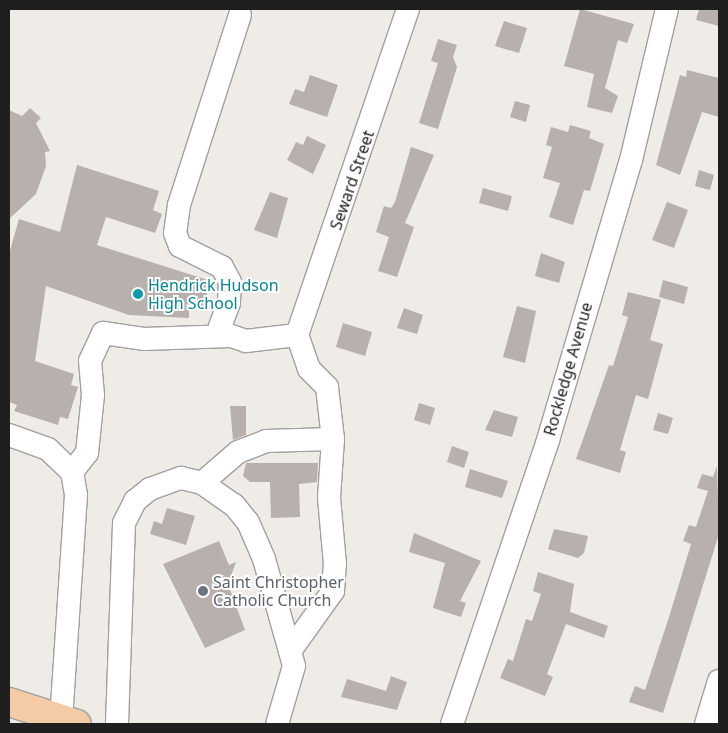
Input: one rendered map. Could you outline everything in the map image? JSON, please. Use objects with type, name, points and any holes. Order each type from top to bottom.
[{"type":"main road","points":[[9,702],[55,720]]},
{"type":"street","name":"Seward Street","points":[[298,343],[408,9]]},
{"type":"street","name":"Rockledge Avenue","points":[[452,724],[548,440],[631,160],[667,9]]},
{"type":"street","points":[[240,15],[178,204],[175,233],[180,246],[222,267],[230,282],[229,304],[220,327],[232,336],[246,341],[298,343],[327,387],[333,439],[329,498],[333,591],[290,651]]},
{"type":"street","points":[[72,472],[87,453],[93,395],[90,361],[103,332],[163,340],[232,336]]},
{"type":"street","points":[[9,435],[48,448],[72,472],[76,495],[55,720]]},
{"type":"street","points":[[202,483],[238,452],[266,442],[333,439]]},
{"type":"street","points":[[117,724],[124,523],[135,501],[163,482],[181,478],[202,483],[234,505],[248,522],[264,559],[294,666],[277,724]]},
{"type":"street","points":[[706,724],[719,681]]},
{"type":"building","points":[[580,9],[634,24],[627,43],[618,40],[605,88],[618,96],[612,113],[587,107],[594,74],[564,66]]},
{"type":"building","points":[[699,9],[719,9],[719,26],[696,20]]},
{"type":"building","points":[[504,21],[527,28],[519,53],[495,46]]},
{"type":"building","points":[[438,39],[457,45],[453,57],[457,67],[438,129],[419,123],[438,63],[431,61]]},
{"type":"building","points":[[687,70],[719,78],[719,117],[702,112],[680,175],[656,165],[680,75],[686,77]]},
{"type":"building","points":[[310,75],[338,85],[327,117],[289,104],[295,89],[304,92]]},
{"type":"building","points":[[515,101],[530,105],[526,122],[510,117]]},
{"type":"building","points":[[30,108],[41,118],[36,123],[50,151],[45,152],[46,166],[36,194],[9,219],[9,110],[22,116]]},
{"type":"building","points":[[570,125],[591,131],[589,138],[604,144],[590,191],[584,190],[573,225],[549,217],[560,183],[543,178],[552,147],[546,145],[551,127],[568,132]]},
{"type":"building","points":[[307,136],[326,145],[313,174],[287,160],[296,142],[303,145]]},
{"type":"building","points":[[411,147],[434,155],[405,223],[414,227],[397,277],[378,271],[389,237],[376,232],[384,206],[391,208],[395,202]]},
{"type":"building","name":"Hendrick Hudson High School","points":[[77,165],[159,191],[153,210],[162,214],[155,233],[106,217],[97,245],[211,281],[203,307],[189,302],[189,318],[129,315],[46,286],[35,361],[74,374],[71,385],[78,387],[68,419],[60,417],[58,425],[14,411],[17,405],[9,402],[9,254],[19,219],[60,232]]},
{"type":"building","points":[[699,170],[714,175],[710,190],[695,186]]},
{"type":"building","points":[[483,188],[512,196],[508,211],[479,203]]},
{"type":"building","points":[[270,192],[288,198],[277,238],[254,230]]},
{"type":"building","points":[[667,202],[688,210],[674,248],[652,240]]},
{"type":"building","points":[[541,253],[565,262],[559,283],[535,276]]},
{"type":"building","points":[[663,280],[688,287],[684,304],[659,297]]},
{"type":"building","points":[[628,292],[661,300],[650,340],[663,344],[648,399],[636,395],[620,450],[626,452],[620,473],[576,459],[609,365],[613,366],[628,317],[622,315]]},
{"type":"building","points":[[517,306],[536,311],[525,363],[503,357]]},
{"type":"building","points":[[404,308],[423,315],[417,334],[397,328]]},
{"type":"building","points":[[343,323],[372,332],[365,356],[336,347]]},
{"type":"building","points":[[419,403],[435,408],[430,425],[414,420]]},
{"type":"building","points":[[230,406],[246,406],[246,435],[233,440]]},
{"type":"building","points":[[494,410],[518,417],[512,437],[485,430]]},
{"type":"building","points":[[658,413],[673,418],[668,434],[653,430]]},
{"type":"building","points":[[452,446],[469,452],[464,468],[447,462]]},
{"type":"building","points":[[246,463],[318,463],[317,482],[299,484],[300,517],[271,518],[270,482],[250,482],[243,476]]},
{"type":"building","points":[[717,466],[719,534],[663,713],[629,702],[635,686],[645,690],[670,614],[691,544],[683,541],[689,525],[696,527],[708,491],[697,488],[702,474],[713,477]]},
{"type":"building","points":[[470,469],[508,481],[502,498],[465,487]]},
{"type":"building","points":[[167,508],[195,516],[186,545],[150,534],[154,521],[162,524]]},
{"type":"building","points":[[554,529],[588,536],[584,553],[578,558],[548,549]]},
{"type":"building","points":[[414,533],[481,561],[460,601],[466,603],[461,617],[433,608],[445,563],[409,552]]},
{"type":"building","name":"Saint Christopher Catholic Church","points":[[219,541],[229,565],[236,562],[228,584],[245,630],[205,648],[163,564]]},
{"type":"building","points":[[538,572],[574,584],[570,612],[608,626],[604,638],[566,624],[547,674],[553,677],[545,696],[500,678],[508,659],[513,661],[526,619],[532,621],[541,594],[533,591]]},
{"type":"building","points":[[391,676],[407,682],[397,710],[341,697],[347,679],[386,691]]},
{"type":"place","name":"Hendrick Hudson High School","points":[[138,294]]},
{"type":"place","name":"Saint Christopher Catholic Church","points":[[203,591]]}]
